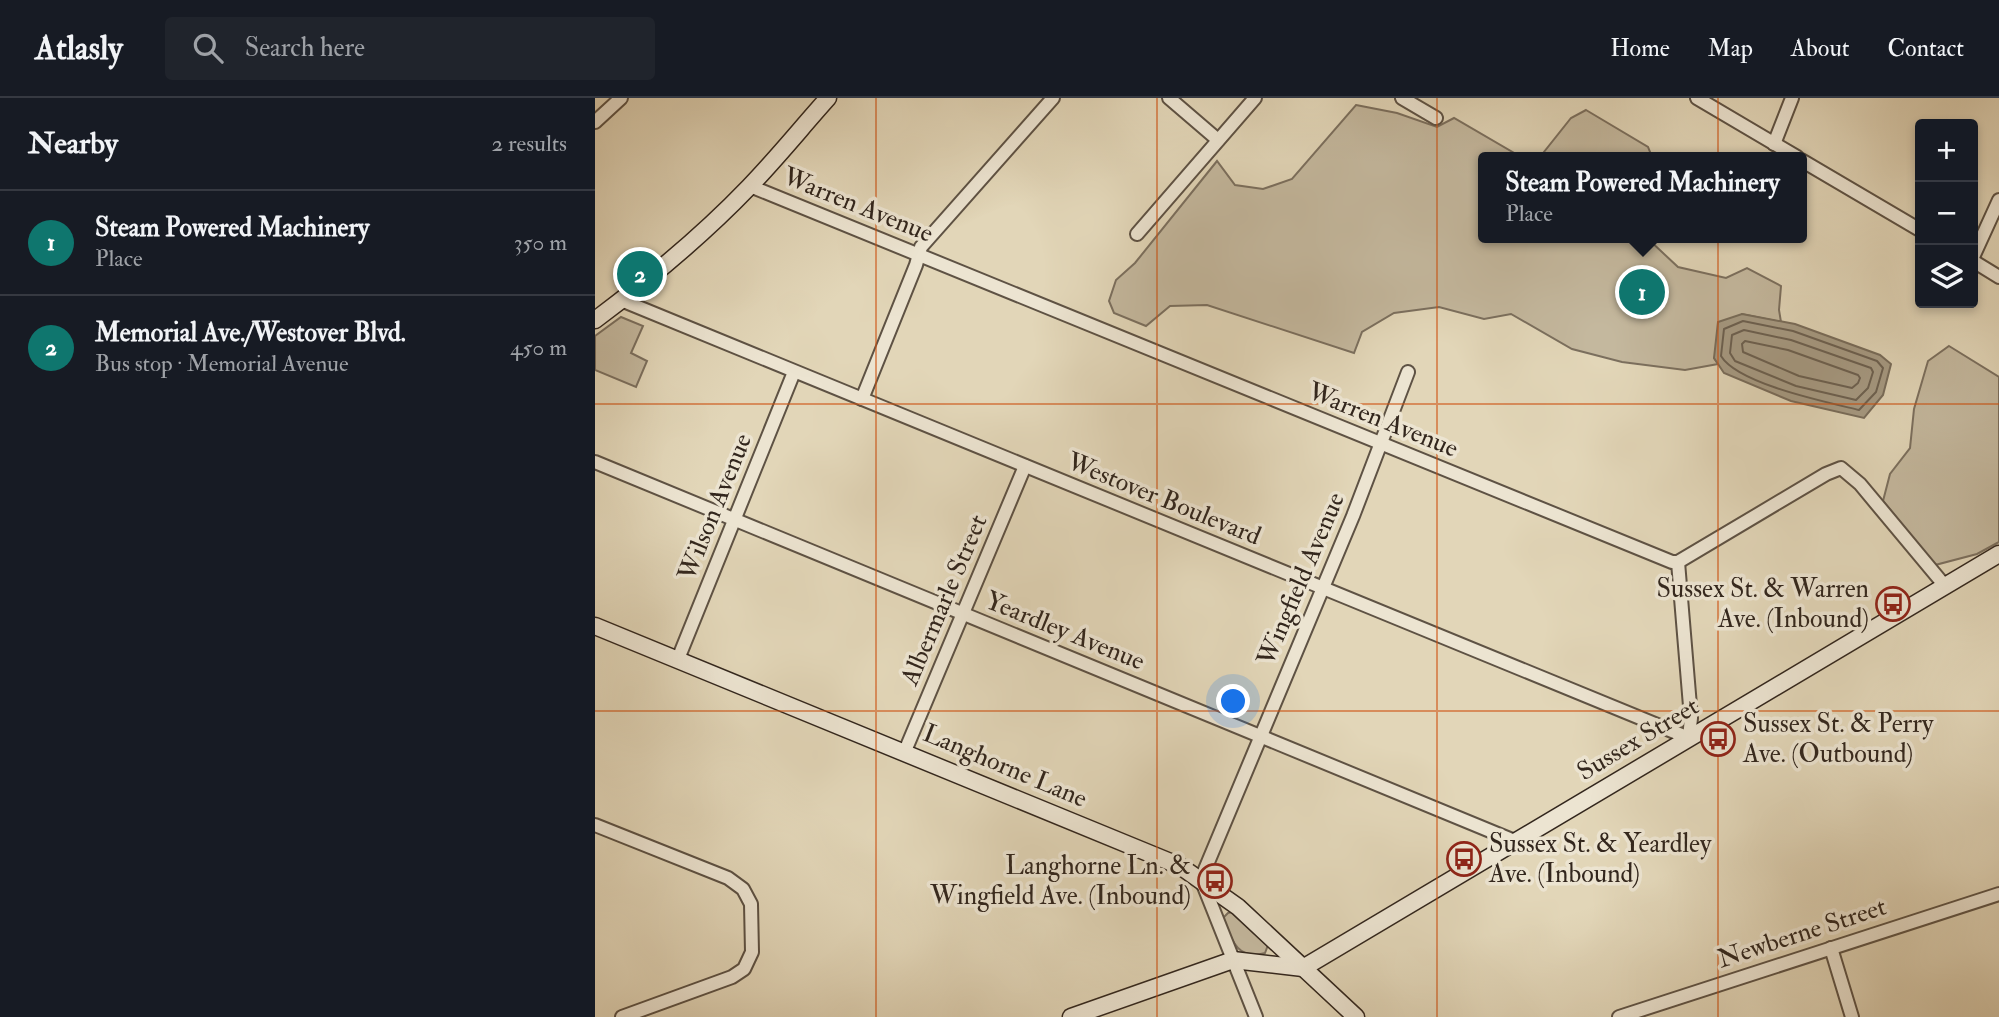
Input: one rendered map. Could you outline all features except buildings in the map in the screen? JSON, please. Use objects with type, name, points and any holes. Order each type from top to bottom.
[{"type":"street","points":[[595,122],[621,98]]},
{"type":"street","points":[[595,320],[693,242],[750,186],[828,98]]},
{"type":"street","points":[[862,400],[921,247],[1053,98]]},
{"type":"street","points":[[1169,98],[1218,140]]},
{"type":"street","points":[[1137,234],[1255,98]]},
{"type":"street","points":[[1402,98],[1436,118]]},
{"type":"street","points":[[1697,98],[1788,152]]},
{"type":"street","points":[[1774,144],[1792,98]]},
{"type":"street","points":[[1807,164],[1915,227]]},
{"type":"street","name":"Warren Avenue","points":[[750,186],[1664,560],[1678,562]]},
{"type":"street","points":[[1978,248],[1999,200]]},
{"type":"street","points":[[1978,262],[1999,277]]},
{"type":"street","name":"Westover Boulevard","points":[[621,300],[1689,738]]},
{"type":"street","name":"Wilson Avenue","points":[[678,659],[794,372]]},
{"type":"street","name":"Wingfield Avenue","points":[[1202,879],[1382,444],[1408,372]]},
{"type":"street","name":"Yeardley Avenue","points":[[595,462],[1517,842]]},
{"type":"street","name":"Albermarle Street","points":[[905,751],[1025,466]]},
{"type":"street","points":[[1689,738],[1691,718],[1678,562],[1826,474],[1841,468],[1860,484],[1945,586]]},
{"type":"street","name":"Sussex Street","points":[[1303,968],[1999,554]]},
{"type":"street","name":"Langhorne Lane","points":[[595,626],[1180,866],[1238,907],[1356,1017]]},
{"type":"street","points":[[595,825],[728,878],[743,889],[751,904],[752,952],[744,969],[732,977],[622,1017]]},
{"type":"street","points":[[1202,879],[1256,1017]]},
{"type":"street","name":"Newberne Street","points":[[1619,1017],[1999,894]]},
{"type":"street","points":[[1831,948],[1852,1017]]},
{"type":"street","points":[[1076,1016],[1233,960],[1303,968]]},
{"type":"shaded area","points":[[1356,105],[1397,113],[1437,127],[1454,118],[1512,152],[1478,152],[1478,243],[1652,243],[1678,267],[1726,278],[1747,268],[1781,286],[1781,322],[1742,314],[1714,358],[1718,364],[1685,370],[1622,362],[1572,349],[1511,314],[1484,319],[1439,307],[1394,313],[1362,332],[1354,353],[1207,305],[1170,306],[1146,326],[1114,313],[1109,301],[1116,280],[1135,263],[1217,161],[1235,185],[1263,189],[1292,179]]},
{"type":"shaded area","points":[[1586,110],[1648,147],[1650,152],[1544,152],[1571,118]]},
{"type":"shaded area","points":[[621,317],[643,326],[631,353],[647,361],[636,387],[595,370],[595,336]]},
{"type":"shaded area","points":[[1949,346],[1999,377],[1999,542],[1977,554],[1935,565],[1883,501],[1890,474],[1910,448],[1914,409],[1928,361]]},
{"type":"shaded area","points":[[1232,912],[1268,945],[1265,953],[1248,954],[1236,946],[1223,918]]},
{"type":"water","points":[[1742,314],[1795,324],[1880,355],[1891,364],[1883,395],[1864,418],[1791,401],[1724,373],[1714,358],[1718,322]]},
{"type":"place","name":"Memorial Ave./Westover Blvd.","points":[[640,274]]},
{"type":"place","name":"Steam Powered Machinery","points":[[1642,292]]},
{"type":"place","name":"Sussex St. & Warren Ave. (Inbound)","points":[[1893,604]]},
{"type":"place","name":"Sussex St. & Perry Ave. (Outbound)","points":[[1718,739]]},
{"type":"place","name":"Sussex St. & Yeardley Ave. (Inbound)","points":[[1464,859]]},
{"type":"place","name":"Langhorne Ln. & Wingfield Ave. (Inbound)","points":[[1215,881]]}]
